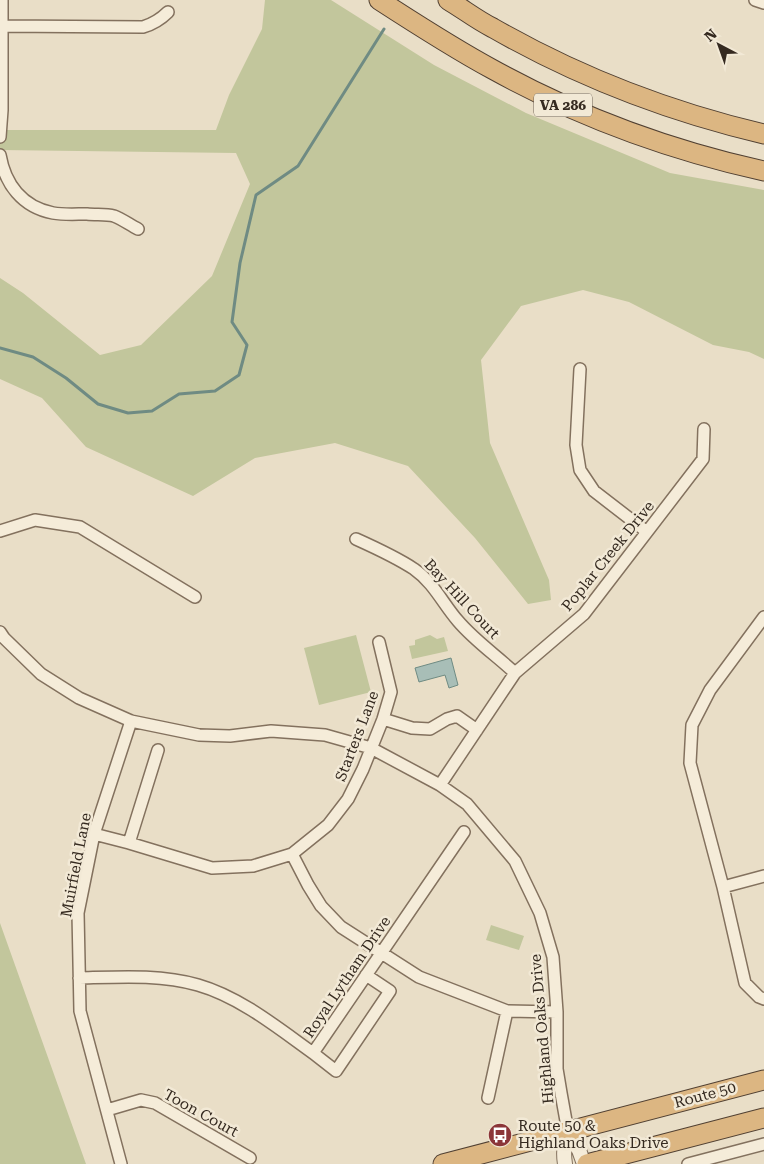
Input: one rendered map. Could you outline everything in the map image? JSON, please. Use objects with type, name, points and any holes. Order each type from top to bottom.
[{"type":"highway","name":"VA 286","points":[[379,0],[437,38],[492,69],[577,111],[651,140],[696,154],[764,171]]},
{"type":"highway","name":"VA 286","points":[[448,0],[492,28],[601,81],[682,112],[764,134]]},
{"type":"highway","name":"Route 50","points":[[443,1164],[764,1080]]},
{"type":"highway","points":[[586,1164],[764,1118]]},
{"type":"street","points":[[0,137],[2,110],[2,0]]},
{"type":"street","points":[[755,0],[764,3]]},
{"type":"street","points":[[1,26],[143,27],[153,24],[168,12]]},
{"type":"street","points":[[0,155],[7,178],[20,197],[29,204],[53,213],[114,216],[138,229]]},
{"type":"street","points":[[580,369],[576,445],[580,470],[594,491],[648,532]]},
{"type":"street","name":"Poplar Creek Drive","points":[[440,785],[516,673],[584,614],[703,459],[704,429]]},
{"type":"street","points":[[0,531],[35,520],[80,527],[196,596]]},
{"type":"street","name":"Bay Hill Court","points":[[356,539],[395,558],[415,570],[432,584],[458,621],[516,673]]},
{"type":"street","points":[[762,622],[710,690],[692,725],[690,763],[723,887],[745,983],[759,997],[764,999]]},
{"type":"street","name":"Highland Oaks Drive","points":[[0,632],[42,674],[79,698],[131,721],[199,735],[230,736],[271,732],[325,735],[371,748],[440,785],[467,804],[514,861],[540,913],[553,957],[560,1093],[568,1132]]},
{"type":"street","name":"Starters Lane","points":[[94,834],[212,868],[253,866],[292,854],[328,825],[348,799],[363,769],[383,719],[391,692],[379,642]]},
{"type":"street","points":[[383,719],[412,728],[430,728],[456,716],[477,730]]},
{"type":"street","name":"Muirfield Lane","points":[[120,1164],[80,1011],[78,913],[94,834],[131,721]]},
{"type":"street","points":[[129,843],[158,750]]},
{"type":"street","name":"Royal Lytham Drive","points":[[80,978],[164,979],[198,985],[229,998],[266,1020],[313,1053],[464,832]]},
{"type":"street","points":[[292,854],[321,906],[341,927],[419,977],[507,1011],[557,1012]]},
{"type":"street","points":[[723,887],[764,876]]},
{"type":"street","points":[[313,1053],[336,1071],[342,1063],[390,991],[366,975]]},
{"type":"street","points":[[488,1098],[507,1011]]},
{"type":"street","name":"Toon Court","points":[[107,1110],[141,1100],[155,1103],[250,1158]]},
{"type":"street","points":[[565,1164],[564,1145],[568,1132]]},
{"type":"street","points":[[568,1132],[586,1164]]},
{"type":"street","points":[[688,1164],[764,1144]]},
{"type":"green space","points":[[265,0],[331,0],[434,65],[526,113],[670,173],[764,190],[764,359],[749,352],[713,345],[629,302],[583,290],[521,306],[481,360],[490,443],[549,580],[551,600],[528,604],[475,538],[408,466],[335,443],[255,458],[193,496],[86,447],[42,398],[0,379],[0,278],[23,293],[100,355],[141,345],[212,276],[250,184],[236,153],[0,150],[0,130],[216,130],[229,95],[262,29]]},
{"type":"green space","points":[[356,635],[371,692],[319,705],[304,648]]},
{"type":"green space","points":[[430,635],[437,639],[444,637],[448,651],[412,659],[409,646],[415,645],[415,640]]},
{"type":"green space","points":[[0,923],[86,1164],[0,1164]]},
{"type":"green space","points":[[491,925],[524,936],[519,950],[486,940]]},
{"type":"water","points":[[451,658],[458,685],[449,688],[445,675],[419,682],[415,668]]},
{"type":"waterway","points":[[0,348],[33,357],[66,378],[98,404],[128,413],[152,411],[179,394],[215,391],[239,375],[247,345],[232,322],[240,263],[256,195],[298,166],[384,29]]},
{"type":"place","name":"Route 50 & Highland Oaks Drive","points":[[500,1135]]}]
